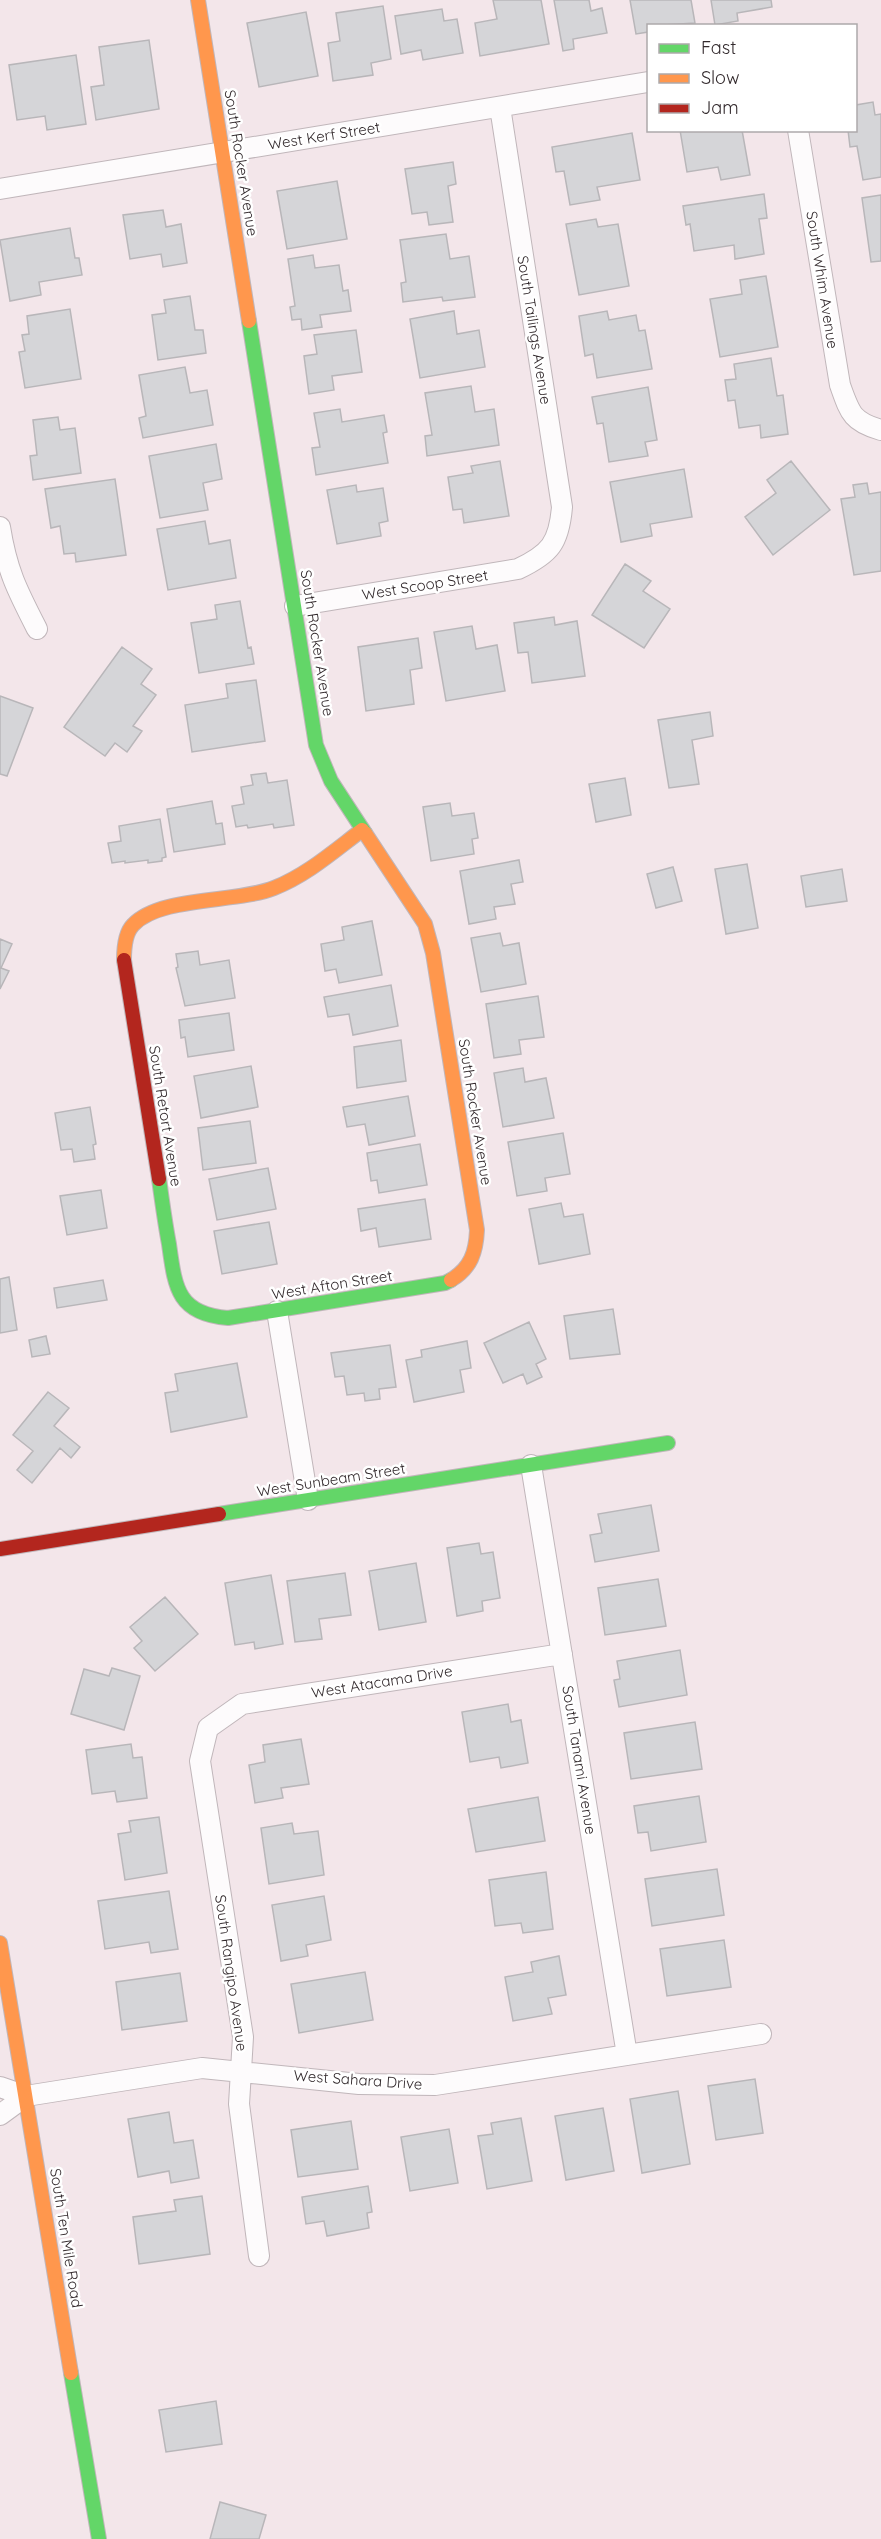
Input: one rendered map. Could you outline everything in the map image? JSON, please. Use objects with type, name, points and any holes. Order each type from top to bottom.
[{"type":"street","name":"South Rocker Avenue","points":[[198,0],[316,744],[322,764],[362,830],[425,924],[433,952],[477,1230],[472,1262]]},
{"type":"street","name":"West Kerf Street","points":[[0,189],[647,82]]},
{"type":"street","name":"South Tailings Avenue","points":[[500,107],[562,507],[560,529],[549,550]]},
{"type":"street","name":"South Whim Avenue","points":[[798,132],[840,386],[848,407],[861,424],[881,430]]},
{"type":"street","points":[[0,527],[5,560],[11,577],[37,628]]},
{"type":"street","name":"West Scoop Street","points":[[294,606],[518,569],[549,550]]},
{"type":"street","name":"South Retort Avenue","points":[[193,1309],[183,1300],[175,1285],[124,958],[125,941],[133,924],[148,914],[164,908],[257,895],[287,883],[362,830]]},
{"type":"street","name":"West Afton Street","points":[[193,1309],[209,1318],[228,1318],[445,1283],[461,1275],[472,1262]]},
{"type":"street","points":[[277,1311],[309,1500]]},
{"type":"street","name":"West Sunbeam Street","points":[[0,1549],[668,1443]]},
{"type":"street","name":"South Tanami Avenue","points":[[531,1465],[627,2055]]},
{"type":"street","name":"West Atacama Drive","points":[[208,1728],[242,1704],[562,1654]]},
{"type":"street","name":"South Rangipo Avenue","points":[[208,1728],[200,1761],[243,2037],[238,2104],[259,2256]]},
{"type":"street","name":"South Ten Mile Road","points":[[0,1943],[99,2539]]},
{"type":"street","name":"West Sahara Drive","points":[[0,2115],[26,2097],[202,2068],[359,2084],[435,2085],[761,2034]]},
{"type":"street","points":[[0,2087],[26,2097]]},
{"type":"building","points":[[493,0],[541,0],[549,44],[480,56],[475,23],[497,19]]},
{"type":"building","points":[[554,0],[589,0],[591,11],[602,8],[607,33],[573,39],[574,49],[563,51]]},
{"type":"building","points":[[630,0],[691,0],[695,23],[647,24],[647,32],[636,34]]},
{"type":"building","points":[[711,0],[771,0],[772,7],[737,13],[738,21],[715,24]]},
{"type":"building","points":[[383,6],[391,59],[371,63],[373,75],[333,81],[328,43],[340,41],[336,13]]},
{"type":"building","points":[[442,9],[444,21],[457,19],[463,53],[423,60],[421,50],[401,54],[395,16]]},
{"type":"building","points":[[306,12],[318,76],[259,87],[247,23]]},
{"type":"building","points":[[149,40],[159,109],[96,120],[91,87],[104,85],[99,47]]},
{"type":"building","points":[[76,55],[86,124],[47,130],[45,116],[17,120],[9,65]]},
{"type":"building","points":[[873,102],[875,115],[881,114],[881,177],[863,180],[857,146],[850,147],[848,132],[857,132],[857,105]]},
{"type":"building","points":[[680,132],[742,132],[750,175],[721,180],[718,167],[687,172]]},
{"type":"building","points":[[632,133],[640,180],[597,187],[600,200],[570,205],[564,171],[556,172],[552,147]]},
{"type":"building","points":[[453,162],[456,184],[448,186],[453,222],[429,225],[427,212],[412,214],[405,169]]},
{"type":"building","points":[[337,181],[347,239],[287,249],[277,191]]},
{"type":"building","points":[[764,194],[767,218],[759,219],[764,254],[735,259],[734,245],[694,251],[690,224],[686,225],[683,206]]},
{"type":"building","points":[[881,195],[881,261],[871,262],[862,198]]},
{"type":"building","points":[[163,210],[166,227],[181,224],[187,263],[163,267],[161,254],[130,259],[123,215]]},
{"type":"building","points":[[596,219],[598,227],[618,224],[629,286],[579,295],[566,224]]},
{"type":"building","points":[[70,228],[75,258],[79,258],[82,275],[39,282],[41,295],[10,301],[0,240]]},
{"type":"building","points":[[446,234],[450,259],[469,256],[475,297],[443,301],[442,297],[403,302],[401,283],[406,282],[400,240]]},
{"type":"building","points":[[313,255],[315,268],[339,265],[343,291],[348,290],[351,311],[320,315],[322,327],[302,330],[301,319],[292,320],[290,307],[295,306],[288,259]]},
{"type":"building","points":[[766,276],[778,347],[720,357],[710,299],[742,294],[740,280]]},
{"type":"building","points":[[190,296],[195,330],[203,330],[206,353],[158,360],[152,315],[166,313],[164,300]]},
{"type":"building","points":[[70,309],[81,379],[25,388],[19,352],[25,351],[22,335],[29,334],[27,316]]},
{"type":"building","points":[[454,311],[457,334],[479,330],[485,367],[420,378],[410,319]]},
{"type":"building","points":[[607,311],[609,320],[636,315],[639,331],[645,330],[652,369],[597,378],[593,354],[585,356],[579,316]]},
{"type":"building","points":[[356,330],[362,372],[332,376],[334,390],[309,394],[304,356],[317,354],[314,335]]},
{"type":"building","points":[[771,358],[777,396],[783,395],[788,434],[761,438],[760,425],[739,428],[735,400],[728,401],[725,380],[736,379],[734,364]]},
{"type":"building","points":[[185,367],[190,393],[207,390],[213,425],[143,438],[139,418],[146,416],[139,375]]},
{"type":"building","points":[[471,386],[475,412],[494,409],[499,445],[427,456],[425,436],[432,435],[425,393]]},
{"type":"building","points":[[648,387],[657,440],[645,442],[648,456],[609,462],[603,423],[597,424],[592,397]]},
{"type":"building","points":[[340,409],[342,422],[384,415],[387,432],[383,433],[388,463],[316,475],[312,448],[320,447],[314,413]]},
{"type":"building","points":[[58,417],[60,430],[75,428],[81,473],[33,480],[30,456],[37,455],[33,420]]},
{"type":"building","points":[[216,444],[222,479],[203,483],[208,510],[160,518],[149,456]]},
{"type":"building","points":[[500,461],[509,516],[464,523],[462,509],[453,510],[448,477],[473,473],[471,466]]},
{"type":"building","points":[[791,461],[830,510],[773,555],[745,517],[776,493],[767,480]]},
{"type":"building","points":[[684,469],[692,517],[650,524],[652,536],[621,542],[610,482]]},
{"type":"building","points":[[115,479],[126,555],[76,562],[75,553],[64,554],[60,526],[51,528],[45,489]]},
{"type":"building","points":[[867,483],[869,494],[881,492],[881,571],[854,575],[841,499],[855,497],[853,485]]},
{"type":"building","points":[[356,485],[357,492],[383,488],[388,521],[379,523],[381,536],[337,544],[327,490]]},
{"type":"building","points":[[205,521],[209,544],[230,540],[236,578],[168,590],[157,529]]},
{"type":"building","points":[[625,564],[651,581],[643,591],[670,609],[644,648],[592,615]]},
{"type":"building","points":[[240,601],[248,648],[251,647],[254,664],[199,673],[191,623],[217,619],[215,605]]},
{"type":"building","points":[[554,617],[555,625],[577,621],[585,676],[532,683],[528,652],[518,653],[514,623]]},
{"type":"building","points":[[472,626],[476,649],[497,645],[505,691],[446,701],[434,632]]},
{"type":"building","points":[[418,638],[422,668],[410,670],[414,704],[366,711],[358,647]]},
{"type":"building","points":[[122,647],[152,669],[141,684],[156,695],[133,726],[142,731],[127,752],[115,743],[105,756],[64,727]]},
{"type":"building","points":[[256,680],[265,741],[192,752],[185,705],[228,698],[226,684]]},
{"type":"building","points":[[0,696],[33,708],[7,776],[0,774]]},
{"type":"building","points":[[710,712],[713,736],[692,740],[699,784],[669,788],[658,720]]},
{"type":"building","points":[[266,773],[268,783],[287,780],[294,825],[274,828],[273,824],[248,828],[247,825],[236,827],[232,806],[244,804],[241,787],[253,785],[251,775]]},
{"type":"building","points":[[625,778],[631,815],[596,822],[589,784]]},
{"type":"building","points":[[212,801],[216,824],[222,823],[225,844],[174,852],[167,809]]},
{"type":"building","points":[[450,803],[452,816],[474,813],[478,838],[472,839],[474,854],[431,861],[423,807]]},
{"type":"building","points":[[160,819],[166,857],[162,858],[162,861],[112,863],[108,843],[121,841],[119,826]]},
{"type":"building","points":[[519,860],[523,882],[511,884],[515,904],[494,907],[496,919],[469,924],[460,871]]},
{"type":"building","points":[[747,864],[758,928],[726,934],[715,869]]},
{"type":"building","points":[[673,867],[682,901],[656,908],[647,874]]},
{"type":"building","points":[[842,869],[847,901],[806,907],[801,876]]},
{"type":"building","points":[[372,921],[382,975],[339,983],[336,969],[325,971],[321,944],[344,940],[342,927]]},
{"type":"building","points":[[500,933],[503,946],[519,943],[526,984],[481,992],[471,938]]},
{"type":"building","points":[[0,939],[12,944],[1,968],[9,971],[0,989]]},
{"type":"building","points":[[198,951],[200,965],[229,960],[235,998],[185,1006],[176,968],[178,967],[176,954]]},
{"type":"building","points":[[391,985],[398,1026],[353,1035],[349,1014],[328,1017],[324,997]]},
{"type":"building","points":[[538,996],[544,1037],[519,1040],[521,1054],[494,1058],[486,1004]]},
{"type":"building","points":[[229,1013],[234,1050],[188,1057],[185,1037],[181,1038],[179,1020]]},
{"type":"building","points":[[401,1040],[406,1081],[357,1088],[354,1047]]},
{"type":"building","points":[[251,1066],[258,1107],[201,1118],[194,1076]]},
{"type":"building","points":[[523,1068],[525,1082],[546,1078],[554,1118],[503,1127],[494,1073]]},
{"type":"building","points":[[408,1096],[415,1136],[369,1145],[365,1124],[347,1127],[343,1107]]},
{"type":"building","points":[[90,1107],[96,1144],[93,1145],[95,1159],[74,1162],[72,1149],[61,1150],[55,1113]]},
{"type":"building","points":[[250,1121],[256,1163],[203,1170],[198,1128]]},
{"type":"building","points":[[563,1133],[570,1174],[545,1178],[547,1191],[517,1196],[508,1142]]},
{"type":"building","points":[[420,1144],[427,1185],[379,1193],[377,1180],[371,1181],[367,1153]]},
{"type":"building","points":[[268,1168],[276,1209],[217,1220],[209,1179]]},
{"type":"building","points":[[101,1190],[107,1228],[67,1235],[60,1196]]},
{"type":"building","points":[[425,1199],[431,1239],[379,1247],[376,1228],[361,1231],[358,1209]]},
{"type":"building","points":[[561,1203],[564,1217],[583,1214],[590,1254],[539,1264],[529,1209]]},
{"type":"building","points":[[269,1222],[277,1264],[222,1274],[214,1231]]},
{"type":"building","points":[[9,1277],[17,1330],[0,1333],[0,1279]]},
{"type":"building","points":[[103,1280],[107,1300],[57,1308],[54,1288]]},
{"type":"building","points":[[613,1309],[620,1354],[570,1359],[564,1316]]},
{"type":"building","points":[[529,1322],[546,1359],[536,1364],[542,1377],[527,1384],[523,1374],[503,1383],[484,1343]]},
{"type":"building","points":[[46,1336],[50,1354],[32,1357],[29,1340]]},
{"type":"building","points":[[467,1341],[471,1368],[460,1370],[464,1392],[414,1402],[406,1360],[422,1357],[421,1350]]},
{"type":"building","points":[[390,1345],[396,1387],[379,1389],[380,1399],[365,1401],[364,1393],[347,1395],[344,1376],[335,1377],[331,1353]]},
{"type":"building","points":[[237,1363],[247,1417],[171,1432],[165,1393],[178,1391],[175,1374]]},
{"type":"building","points":[[48,1392],[69,1408],[54,1426],[80,1447],[71,1458],[60,1448],[32,1483],[17,1470],[33,1451],[13,1435]]},
{"type":"building","points":[[651,1505],[659,1551],[595,1562],[590,1535],[602,1533],[598,1514]]},
{"type":"building","points":[[479,1543],[481,1554],[493,1552],[500,1598],[482,1601],[483,1611],[457,1616],[447,1548]]},
{"type":"building","points":[[416,1563],[426,1622],[379,1630],[369,1571]]},
{"type":"building","points":[[345,1573],[351,1615],[319,1619],[322,1639],[295,1642],[287,1581]]},
{"type":"building","points":[[271,1575],[283,1644],[255,1649],[254,1642],[235,1645],[225,1583]]},
{"type":"building","points":[[658,1579],[666,1626],[605,1635],[598,1588]]},
{"type":"building","points":[[165,1597],[198,1634],[155,1671],[134,1648],[142,1641],[130,1627]]},
{"type":"building","points":[[680,1650],[687,1695],[619,1707],[614,1680],[620,1679],[617,1661]]},
{"type":"building","points":[[112,1668],[140,1676],[124,1730],[71,1714],[84,1669],[109,1676]]},
{"type":"building","points":[[508,1704],[511,1722],[521,1720],[528,1763],[501,1768],[499,1757],[470,1762],[462,1712]]},
{"type":"building","points":[[695,1722],[702,1769],[631,1779],[624,1733]]},
{"type":"building","points":[[301,1739],[309,1784],[281,1788],[283,1798],[255,1803],[249,1765],[265,1762],[263,1745]]},
{"type":"building","points":[[131,1744],[133,1758],[142,1757],[147,1798],[117,1802],[115,1791],[92,1794],[86,1750]]},
{"type":"building","points":[[699,1796],[706,1842],[651,1851],[648,1832],[638,1833],[634,1806]]},
{"type":"building","points":[[538,1797],[545,1841],[476,1852],[468,1809]]},
{"type":"building","points":[[159,1817],[167,1873],[125,1880],[118,1834],[131,1832],[129,1821]]},
{"type":"building","points":[[292,1823],[294,1834],[318,1831],[324,1875],[269,1884],[261,1828]]},
{"type":"building","points":[[717,1869],[724,1915],[652,1926],[645,1879]]},
{"type":"building","points":[[546,1872],[553,1929],[523,1933],[521,1923],[495,1926],[489,1880]]},
{"type":"building","points":[[169,1891],[178,1949],[151,1953],[149,1942],[105,1949],[98,1901]]},
{"type":"building","points":[[324,1896],[331,1940],[306,1945],[308,1956],[281,1961],[272,1905]]},
{"type":"building","points":[[724,1940],[731,1987],[667,1996],[660,1949]]},
{"type":"building","points":[[559,1956],[566,1995],[548,1998],[552,2014],[513,2021],[505,1977],[533,1972],[531,1962]]},
{"type":"building","points":[[365,1972],[373,2020],[299,2033],[291,1984]]},
{"type":"building","points":[[180,1973],[187,2021],[122,2030],[116,1982]]},
{"type":"building","points":[[755,2079],[763,2133],[716,2140],[708,2086]]},
{"type":"building","points":[[678,2091],[690,2164],[642,2173],[630,2099]]},
{"type":"building","points":[[603,2108],[614,2171],[566,2180],[555,2116]]},
{"type":"building","points":[[169,2112],[174,2143],[193,2140],[199,2178],[171,2183],[169,2171],[138,2177],[128,2119]]},
{"type":"building","points":[[521,2118],[532,2181],[487,2189],[478,2136],[493,2134],[491,2123]]},
{"type":"building","points":[[351,2121],[358,2169],[298,2177],[291,2130]]},
{"type":"building","points":[[449,2129],[458,2183],[410,2191],[401,2137]]},
{"type":"building","points":[[368,2186],[372,2212],[367,2213],[369,2228],[327,2236],[324,2221],[306,2224],[302,2197]]},
{"type":"building","points":[[202,2196],[210,2254],[139,2264],[133,2217],[176,2211],[174,2200]]},
{"type":"building","points":[[216,2401],[222,2444],[166,2452],[159,2410]]},
{"type":"building","points":[[220,2502],[266,2515],[259,2539],[210,2539]]},
{"type":"traffic: fast","points":[[249,321],[316,745],[331,781],[365,833]]},
{"type":"traffic: fast","points":[[159,1179],[177,1285],[182,1296],[198,1311],[228,1318],[445,1283],[451,1280]]},
{"type":"traffic: fast","points":[[219,1514],[668,1443]]},
{"type":"traffic: fast","points":[[71,2373],[99,2539]]},
{"type":"traffic: slow","points":[[198,0],[249,321]]},
{"type":"traffic: slow","points":[[124,960],[128,932],[145,916],[161,909],[258,893],[274,888],[309,869],[362,830]]},
{"type":"traffic: slow","points":[[365,833],[425,924],[433,953],[477,1230],[468,1265],[451,1280]]},
{"type":"traffic: slow","points":[[0,1943],[71,2373]]},
{"type":"traffic: jam","points":[[124,960],[159,1179]]},
{"type":"traffic: jam","points":[[0,1549],[219,1514]]}]
